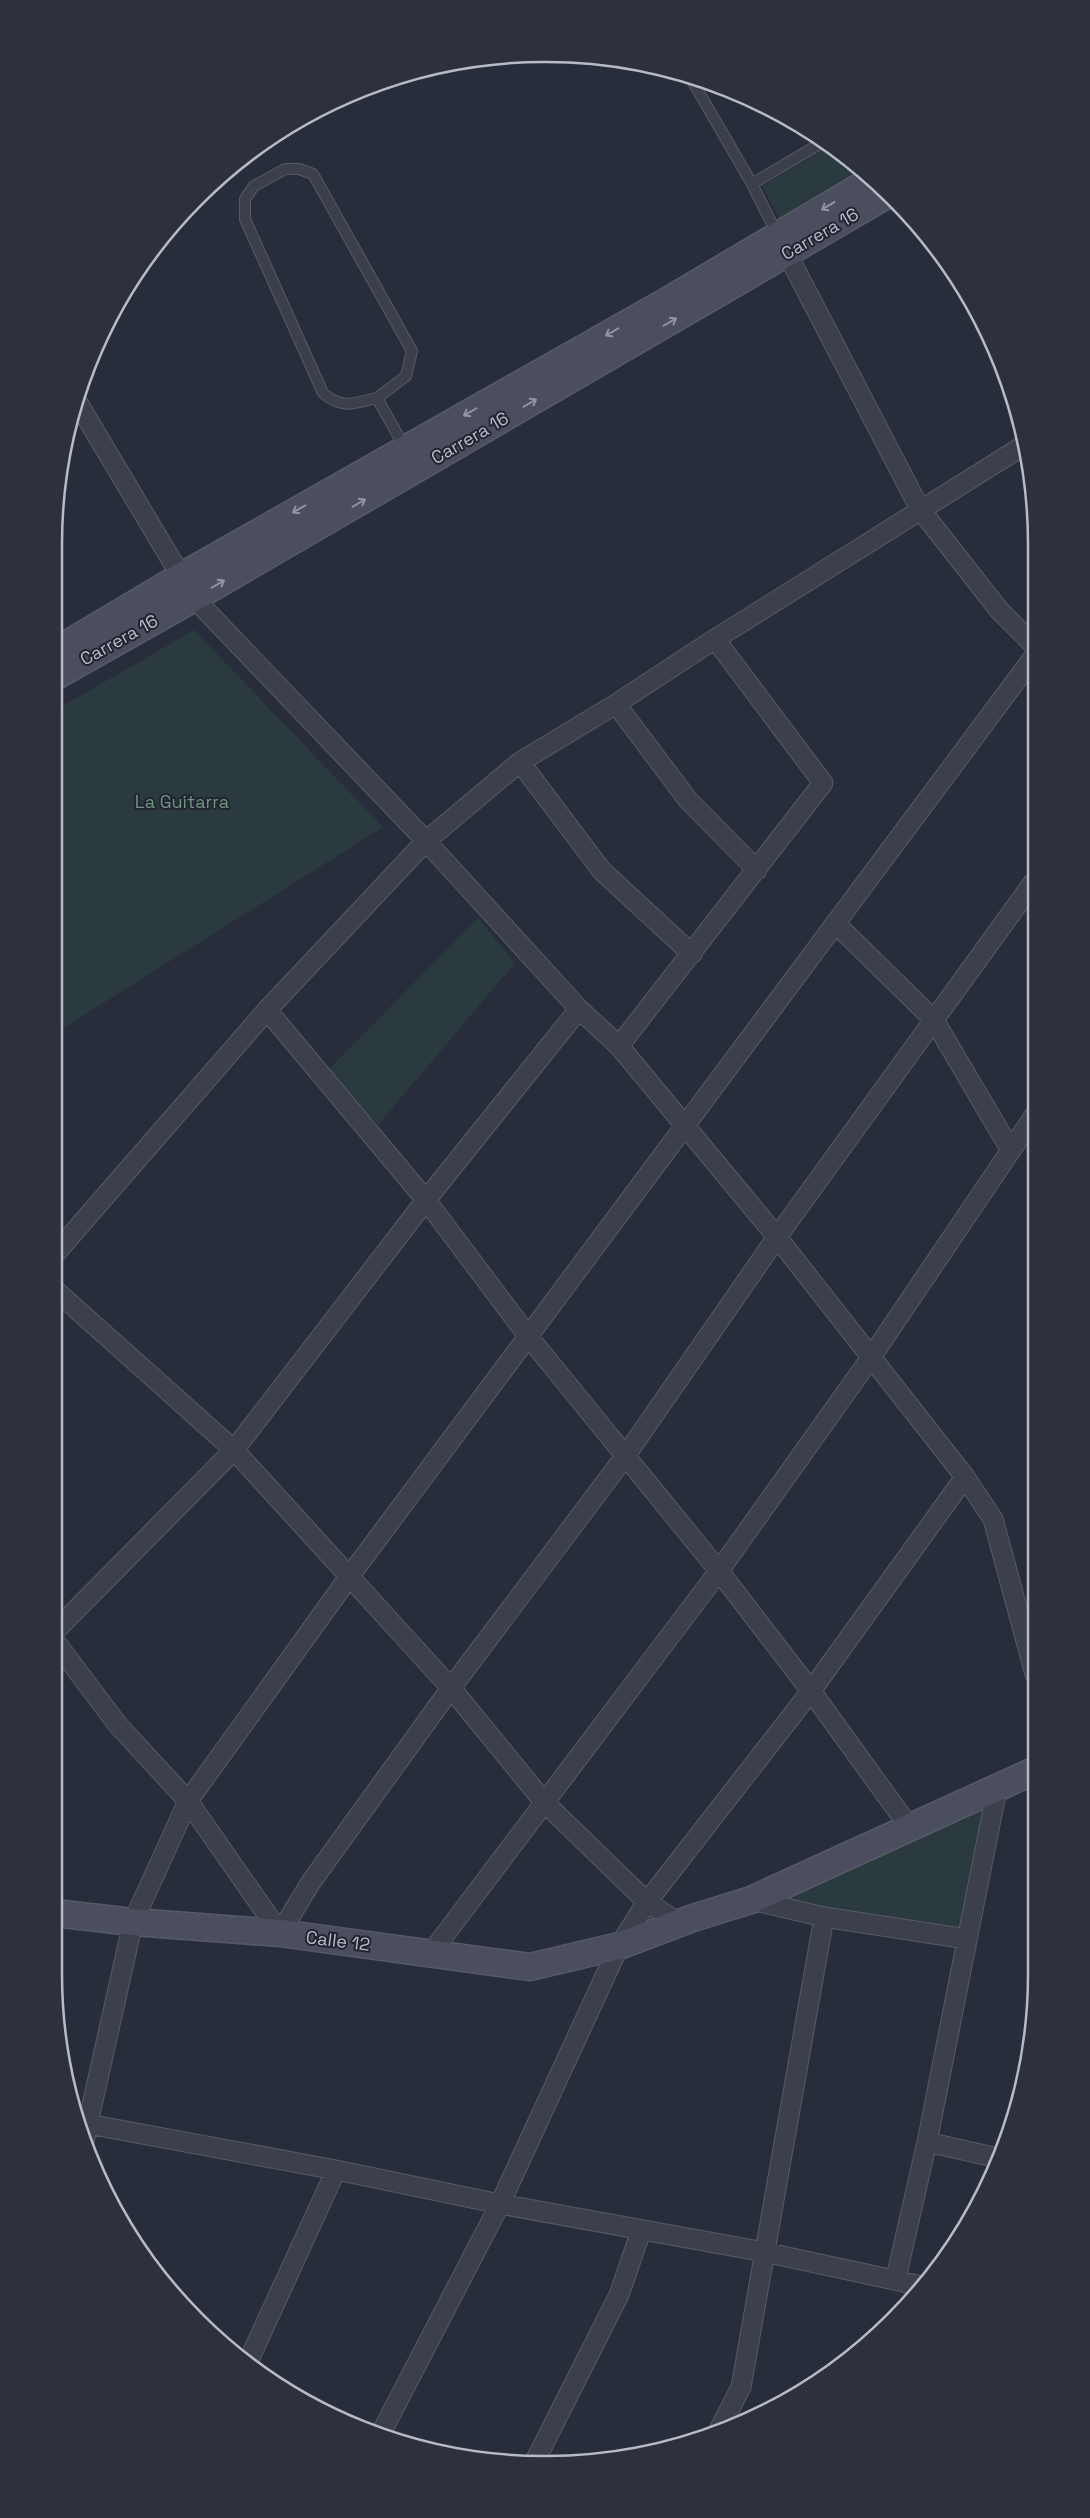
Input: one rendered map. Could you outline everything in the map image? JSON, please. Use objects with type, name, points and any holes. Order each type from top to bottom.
[{"type":"main road","name":"Carrera 16","points":[[782,244],[865,184]]},
{"type":"main road","name":"Carrera 16","points":[[62,656],[194,598],[411,459],[782,244],[880,198]]},
{"type":"main road","name":"Carrera 16","points":[[62,655],[180,577],[411,459]]},
{"type":"main road","name":"Calle 12","points":[[62,1914],[133,1922],[280,1933],[530,1967],[619,1946],[679,1923],[751,1900],[1028,1774]]},
{"type":"street","points":[[782,244],[920,509],[1000,610],[1028,639]]},
{"type":"street","points":[[82,410],[194,598],[426,840],[578,1009],[619,1046],[777,1237],[965,1477],[993,1519],[1028,1648]]},
{"type":"street","points":[[62,1246],[267,1010],[426,840],[520,762],[616,704],[715,639],[1018,449]]},
{"type":"street","points":[[619,1046],[823,783],[715,639]]},
{"type":"street","points":[[85,2119],[133,1922],[188,1801],[349,1577],[1028,663]]},
{"type":"street","points":[[616,704],[688,800],[757,870]]},
{"type":"street","points":[[520,762],[602,871],[692,954]]},
{"type":"street","points":[[62,1651],[118,1725],[188,1801],[280,1933],[311,1882],[451,1688],[626,1455],[777,1237],[1028,890]]},
{"type":"street","points":[[835,923],[934,1020],[1010,1149]]},
{"type":"street","points":[[62,1624],[234,1450],[426,1200],[578,1009]]},
{"type":"street","points":[[267,1010],[426,1200],[528,1336],[719,1571],[811,1691],[910,1828]]},
{"type":"street","points":[[431,1953],[719,1571],[872,1356],[1010,1149],[1028,1129]]},
{"type":"street","points":[[62,1296],[234,1450],[451,1688],[544,1802],[647,1902],[679,1923]]},
{"type":"street","points":[[384,2428],[500,2204],[619,1946],[647,1902],[811,1691],[965,1477]]},
{"type":"street","points":[[896,2278],[927,2142],[996,1789]]},
{"type":"street","points":[[751,1900],[824,1917],[967,1939]]},
{"type":"street","points":[[723,2421],[741,2387],[824,1917]]},
{"type":"street","points":[[89,2130],[336,2170],[500,2204],[764,2252],[896,2278],[914,2284]]},
{"type":"street","points":[[927,2142],[992,2157]]},
{"type":"street","points":[[251,2356],[336,2170]]},
{"type":"street","points":[[538,2456],[619,2295],[642,2231]]},
{"type":"lane","points":[[696,87],[752,184],[782,244]]},
{"type":"lane","points":[[752,184],[816,146]]},
{"type":"lane","points":[[285,169],[299,169],[313,174],[412,350],[406,376],[377,398],[348,405],[334,402],[323,393],[245,219],[245,199],[254,186],[285,169]]},
{"type":"lane","points":[[377,398],[411,459]]},
{"type":"green space","points":[[822,150],[859,179],[782,224],[762,186]]},
{"type":"green space","name":"La Guitarra","points":[[194,630],[383,827],[62,1029],[62,706]]},
{"type":"green space","points":[[478,918],[515,963],[378,1125],[329,1069]]},
{"type":"green space","points":[[986,1805],[960,1930],[777,1899]]}]
